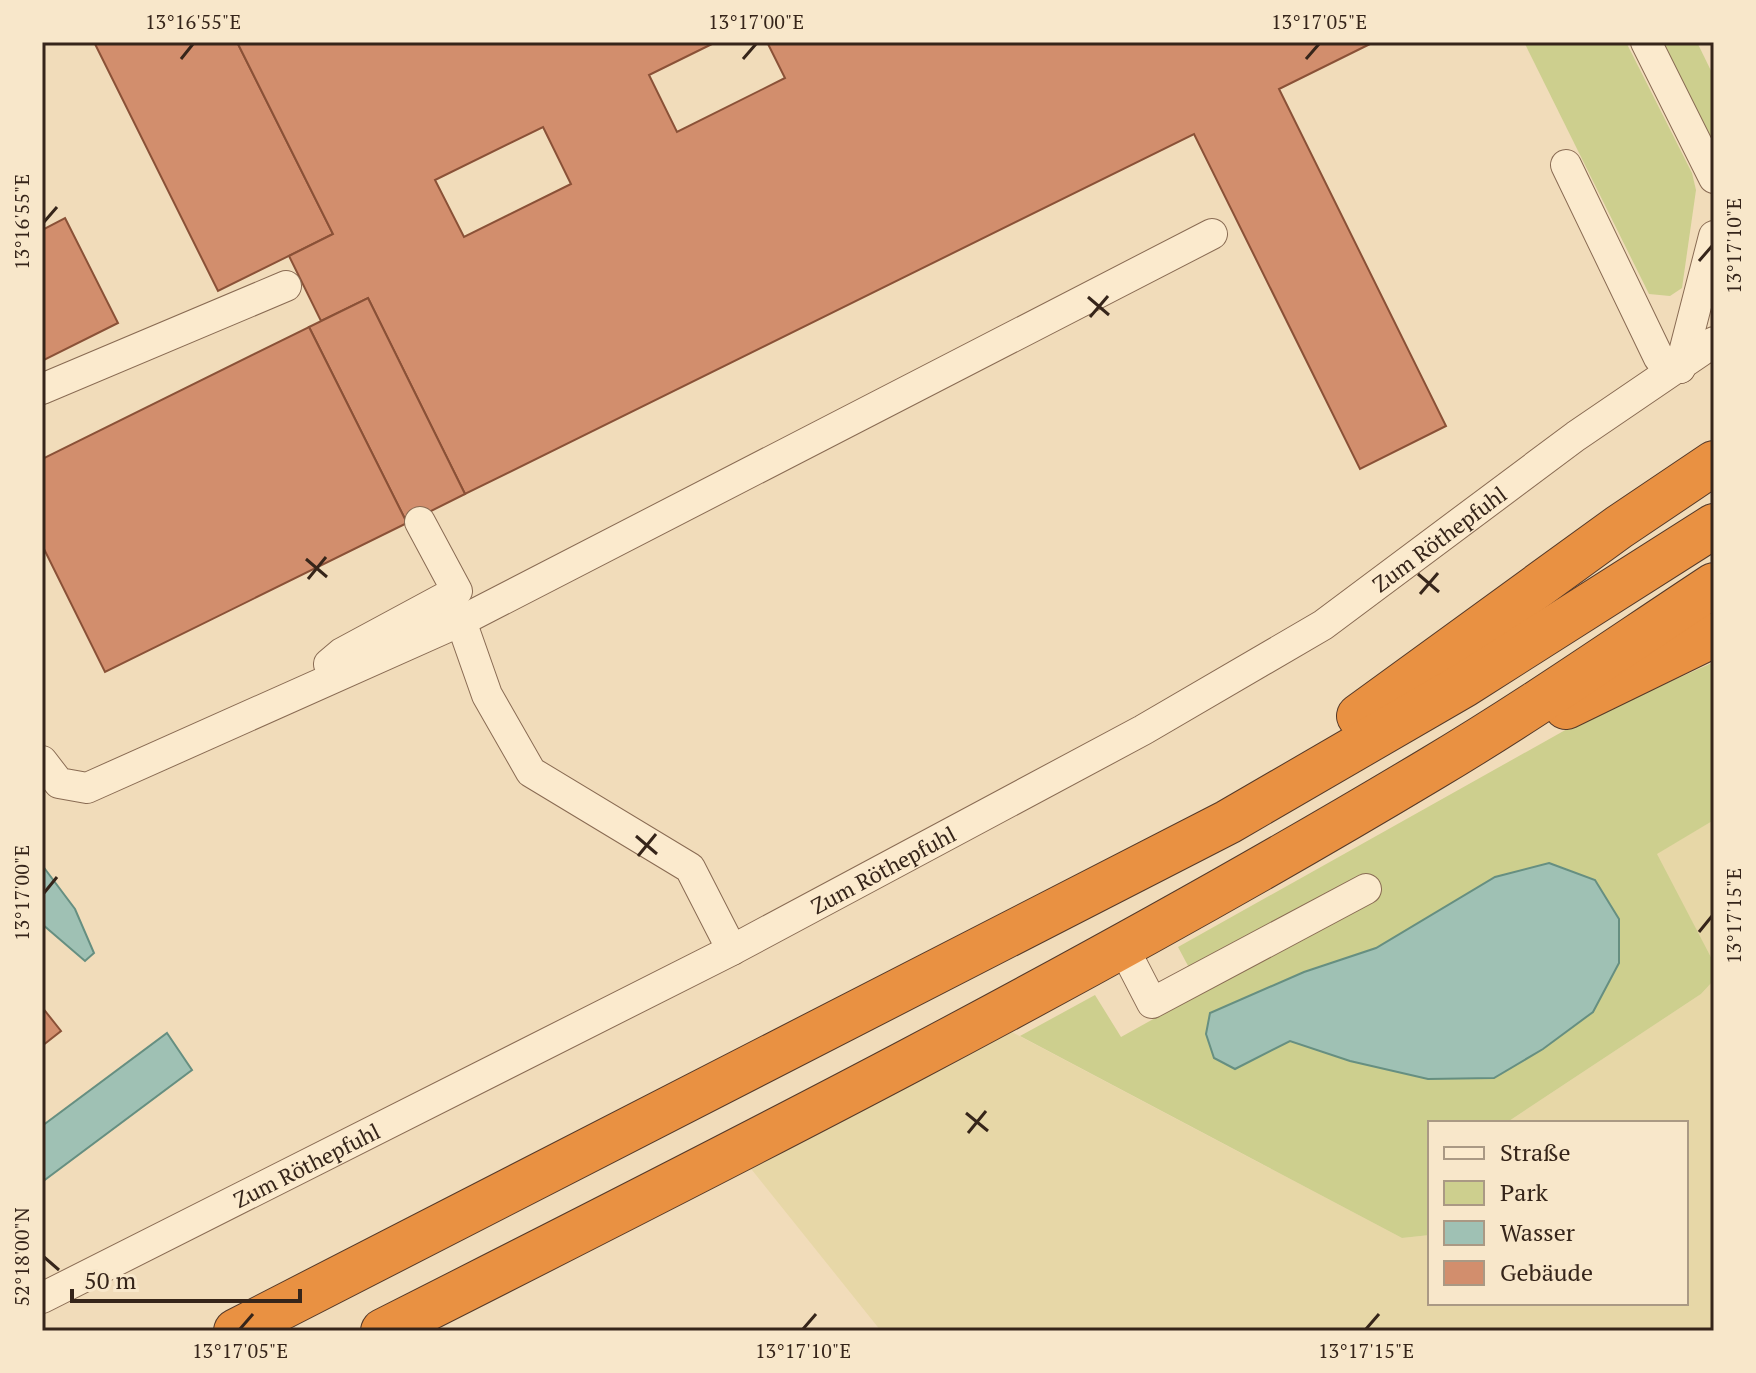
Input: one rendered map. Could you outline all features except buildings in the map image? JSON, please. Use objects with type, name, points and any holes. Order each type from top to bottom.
[{"type":"highway","points":[[1026,928],[1396,691],[1535,587],[1714,463]]},
{"type":"highway","points":[[236,1331],[1228,822],[1464,685],[1714,526]]},
{"type":"highway","points":[[383,1331],[1123,947],[1433,768],[1714,585]]},
{"type":"highway","points":[[1433,768],[1633,677],[1714,635]]},
{"type":"street","points":[[1646,42],[1710,170]]},
{"type":"street","points":[[1566,165],[1659,358],[1680,368],[1714,236]]},
{"type":"street","points":[[42,761],[59,783],[87,788],[461,621],[1212,234]]},
{"type":"street","points":[[1702,276],[1702,293],[1714,312]]},
{"type":"street","points":[[42,389],[286,286]]},
{"type":"street","name":"Zum Röthepfuhl","points":[[42,1298],[732,950],[1102,753],[1323,625],[1576,436],[1714,342]]},
{"type":"street","points":[[295,695],[342,653],[457,591],[420,522]]},
{"type":"street","points":[[461,621],[487,695],[531,772],[690,868],[732,950]]},
{"type":"street","points":[[1123,947],[1152,1003],[1366,889]]},
{"type":"shaded area","points":[[1714,820],[1714,963],[1656,854]]},
{"type":"shaded area","points":[[1714,980],[1714,1331],[881,1331],[736,1150],[989,1020],[1402,1238],[1428,1235],[1428,1305],[1688,1305],[1688,1121],[1509,1121],[1701,994]]},
{"type":"green space","points":[[1524,42],[1626,42],[1692,173],[1696,190],[1682,288],[1670,296],[1649,294]]},
{"type":"green space","points":[[1659,42],[1697,42],[1714,77],[1714,154]]},
{"type":"green space","points":[[1714,662],[1714,820],[1657,854],[1714,963],[1714,980],[1701,994],[1509,1121],[1428,1121],[1428,1235],[1402,1238],[1020,1036],[1095,995],[1121,1037],[1202,992],[1178,947],[1576,724]],"holes":[[[1495,877],[1494,1078],[1428,1079],[1350,1061],[1290,1041],[1304,972],[1376,948]]]},
{"type":"water","points":[[1549,863],[1595,880],[1619,919],[1619,963],[1593,1012],[1543,1049],[1494,1078],[1428,1079],[1350,1061],[1290,1041],[1235,1069],[1214,1058],[1206,1034],[1210,1013],[1304,972],[1376,948],[1495,877]]},
{"type":"water","points":[[42,865],[75,909],[94,953],[85,961],[42,924]]},
{"type":"water","points":[[167,1033],[192,1070],[42,1182],[42,1126]]}]
